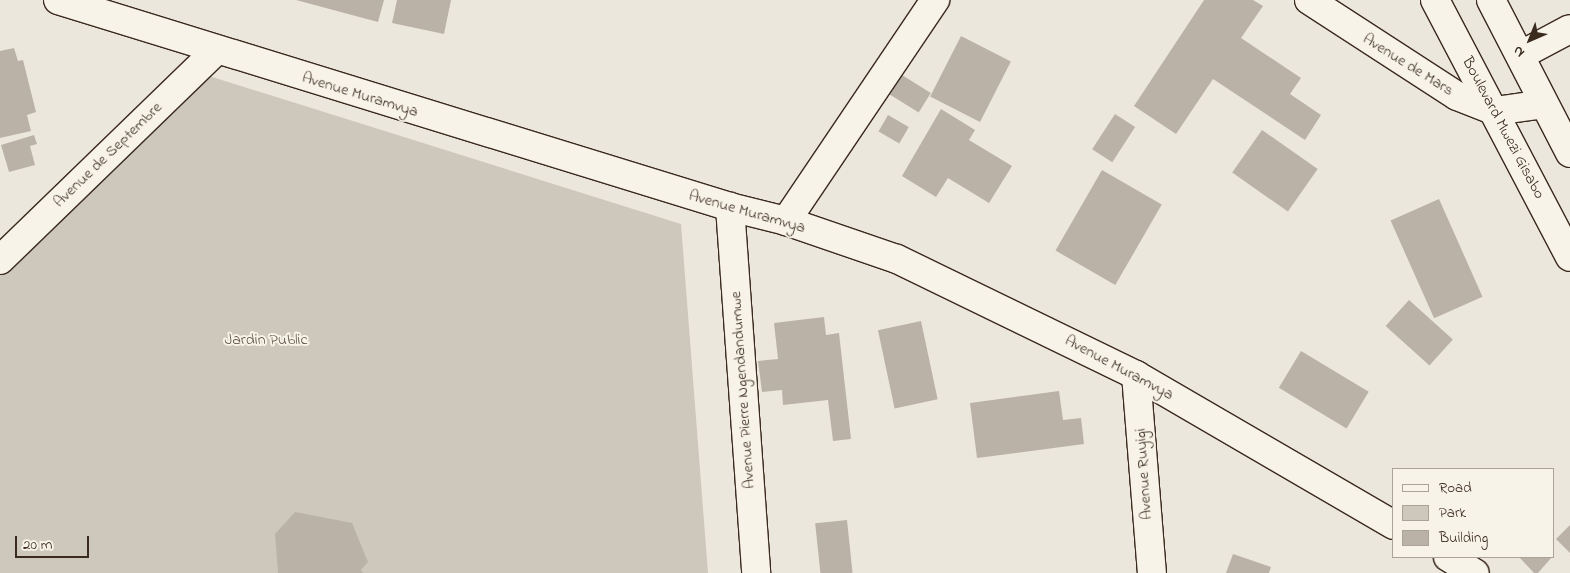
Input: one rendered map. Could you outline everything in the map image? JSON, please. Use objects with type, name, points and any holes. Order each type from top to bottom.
[{"type":"street","name":"Avenue Muramvya","points":[[58,0],[216,51],[730,207],[786,221],[897,259],[1136,375],[1392,524]]},
{"type":"street","points":[[786,221],[935,0]]},
{"type":"street","name":"Avenue de Mars","points":[[1309,0],[1457,96],[1495,111],[1544,104]]},
{"type":"street","name":"Boulevard Mwezi Gisabo","points":[[1435,0],[1570,257]]},
{"type":"street","points":[[1491,0],[1570,153]]},
{"type":"street","points":[[1521,55],[1570,29]]},
{"type":"street","name":"Avenue de Septembre","points":[[0,260],[216,51]]},
{"type":"street","name":"Avenue Pierre Ngendandumwe","points":[[730,207],[756,573]]},
{"type":"street","name":"Avenue Ruyigi","points":[[1136,375],[1152,573]]},
{"type":"street","points":[[1450,558],[1475,573]]},
{"type":"green space","name":"Jardin Public","points":[[206,75],[681,224],[708,573],[0,573],[0,271]]},
{"type":"building","points":[[296,0],[384,0],[378,22]]},
{"type":"building","points":[[397,0],[451,0],[444,34],[392,23]]},
{"type":"building","points":[[1204,0],[1253,0],[1263,6],[1241,38],[1301,78],[1290,94],[1321,115],[1305,140],[1213,79],[1176,134],[1134,106]]},
{"type":"building","points":[[961,36],[1011,61],[980,122],[930,97]]},
{"type":"building","points":[[14,48],[18,61],[23,60],[36,112],[27,115],[31,131],[0,138],[0,51]]},
{"type":"building","points":[[902,75],[931,93],[919,113],[890,95]]},
{"type":"building","points":[[941,109],[975,130],[969,140],[1012,166],[989,203],[948,178],[936,197],[902,176]]},
{"type":"building","points":[[1115,114],[1135,127],[1112,162],[1092,149]]},
{"type":"building","points":[[888,115],[909,127],[899,143],[878,131]]},
{"type":"building","points":[[1262,130],[1318,169],[1288,212],[1232,173]]},
{"type":"building","points":[[34,135],[37,144],[30,146],[35,165],[9,172],[1,145]]},
{"type":"building","points":[[1102,170],[1162,204],[1115,285],[1056,251]]},
{"type":"building","points":[[1439,199],[1483,297],[1434,318],[1391,221]]},
{"type":"building","points":[[1409,300],[1453,339],[1429,365],[1386,326]]},
{"type":"building","points":[[824,317],[826,335],[839,333],[851,439],[833,441],[828,400],[783,405],[782,390],[762,392],[758,361],[778,359],[774,323]]},
{"type":"building","points":[[921,321],[938,399],[895,408],[878,330]]},
{"type":"building","points":[[1301,351],[1369,392],[1347,429],[1279,388]]},
{"type":"building","points":[[1059,391],[1063,420],[1081,418],[1084,444],[977,458],[970,403]]},
{"type":"building","points":[[295,512],[352,523],[368,562],[361,570],[363,573],[278,573],[275,534]]},
{"type":"building","points":[[847,520],[853,573],[820,573],[815,523]]},
{"type":"building","points":[[1570,525],[1570,553],[1556,539]]},
{"type":"building","points":[[1233,554],[1271,567],[1269,573],[1226,573]]},
{"type":"building","points":[[1520,558],[1551,558],[1538,573],[1534,573]]}]
